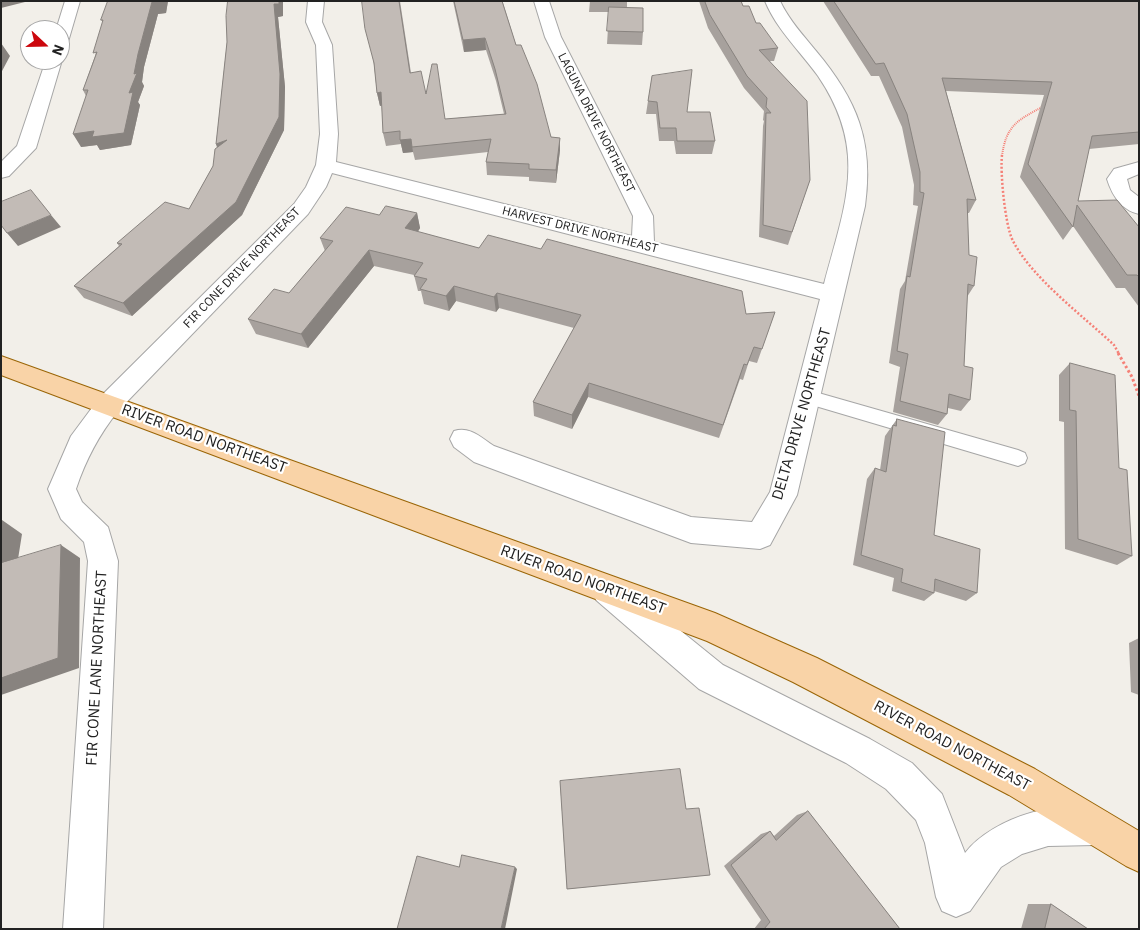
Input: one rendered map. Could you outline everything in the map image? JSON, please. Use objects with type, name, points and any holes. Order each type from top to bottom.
[{"type":"main road","name":"RIVER ROAD NORTHEAST","points":[[1,364],[714,629],[806,670],[1022,782],[1139,853]]},
{"type":"street","points":[[67,20],[73,1]]},
{"type":"street","name":"FIR CONE DRIVE NORTHEAST","points":[[109,404],[301,209],[316,188],[326,165],[329,134],[324,45],[314,22],[316,1]]},
{"type":"street","name":"LAGUNA DRIVE NORTHEAST","points":[[541,1],[553,37],[643,216],[643,246]]},
{"type":"street","name":"DELTA DRIVE NORTHEAST","points":[[463,439],[484,454],[691,530],[760,536],[783,495],[855,206],[859,168],[858,145],[844,106],[832,84],[782,19],[772,1]]},
{"type":"street","points":[[2,172],[26,148],[51,70]]},
{"type":"street","name":"HARVEST DRIVE NORTHEAST","points":[[326,165],[834,295]]},
{"type":"street","points":[[1139,168],[1120,173],[1117,179],[1121,193],[1139,208]]},
{"type":"street","name":"FIR CONE LANE NORTHEAST","points":[[83,929],[103,561],[98,536],[71,510],[62,488],[71,460],[87,430],[109,404]]},
{"type":"street","points":[[601,586],[711,677],[858,751],[899,776],[929,807],[944,843],[956,897],[988,854],[1013,838],[1048,827],[1095,826]]},
{"type":"lane","points":[[808,397],[1018,458]]},
{"type":"path","points":[[1046,105],[1039,106],[1016,121],[1004,139],[1002,166],[1009,229],[1013,241],[1034,270],[1114,345],[1132,377],[1139,396]]},
{"type":"building","points":[[108,1],[157,1],[152,2],[138,54],[134,74],[137,73],[129,93],[133,92],[124,133],[92,137],[94,131],[73,134],[88,90],[83,90],[97,52],[93,53]]},
{"type":"building","points":[[228,1],[279,1],[279,4],[274,4],[280,74],[279,117],[236,202],[123,303],[74,286],[122,244],[117,243],[165,202],[189,209],[213,166],[215,149],[227,140],[216,144],[227,42],[226,16]]},
{"type":"building","points":[[362,1],[399,1],[410,73],[421,71],[426,94],[432,64],[437,64],[445,119],[506,114],[485,38],[463,40],[454,1],[502,1],[516,45],[521,45],[537,84],[551,137],[560,138],[556,170],[529,169],[529,164],[486,162],[491,139],[412,147],[411,139],[400,140],[400,131],[383,133],[381,92],[377,93],[374,63],[365,29]]},
{"type":"building","points":[[705,1],[741,1],[743,6],[749,6],[756,23],[760,23],[778,48],[759,50],[807,101],[810,180],[792,232],[763,225],[766,113],[771,113],[766,107],[767,98],[747,76],[710,15]]},
{"type":"building","points":[[834,1],[1139,1],[1139,132],[1092,136],[1078,201],[1117,200],[1139,227],[1139,277],[1137,275],[1127,275],[1077,205],[1073,227],[1028,164],[1052,82],[942,78],[976,200],[967,199],[969,255],[977,257],[974,286],[968,284],[964,366],[973,368],[970,400],[949,394],[947,414],[900,401],[908,354],[897,351],[907,276],[910,277],[924,193],[920,192],[920,172],[907,114],[884,63],[876,64]]},
{"type":"building","points":[[609,7],[643,8],[643,32],[607,31]]},
{"type":"building","points":[[692,70],[687,112],[710,112],[715,141],[677,141],[676,128],[660,128],[657,102],[648,101],[652,76]]},
{"type":"building","points":[[31,190],[51,215],[7,233],[1,225],[1,202]]},
{"type":"building","points":[[386,206],[417,213],[405,228],[479,248],[488,235],[541,249],[547,239],[742,291],[746,314],[775,312],[762,349],[754,347],[747,365],[744,364],[723,425],[589,383],[572,415],[533,402],[581,315],[497,293],[494,297],[454,286],[446,296],[420,289],[427,279],[414,276],[423,263],[369,250],[301,334],[248,319],[274,289],[289,293],[333,241],[320,238],[346,207],[379,215]]},
{"type":"building","points":[[1070,363],[1115,375],[1119,468],[1127,470],[1132,556],[1078,539],[1076,411],[1070,410]]},
{"type":"building","points":[[897,419],[945,432],[934,535],[980,549],[977,593],[935,579],[934,593],[901,582],[903,569],[861,555],[875,468],[886,472],[893,425],[896,426]]},
{"type":"building","points":[[61,545],[58,658],[1,678],[1,563]]},
{"type":"building","points":[[680,769],[686,809],[699,808],[710,875],[567,889],[560,781]]},
{"type":"building","points":[[808,811],[900,929],[764,929],[770,922],[731,865],[770,831],[776,840]]},
{"type":"building","points":[[462,855],[515,867],[501,929],[397,929],[417,856],[459,867]]},
{"type":"building","points":[[1051,904],[1088,929],[1045,929]]}]
